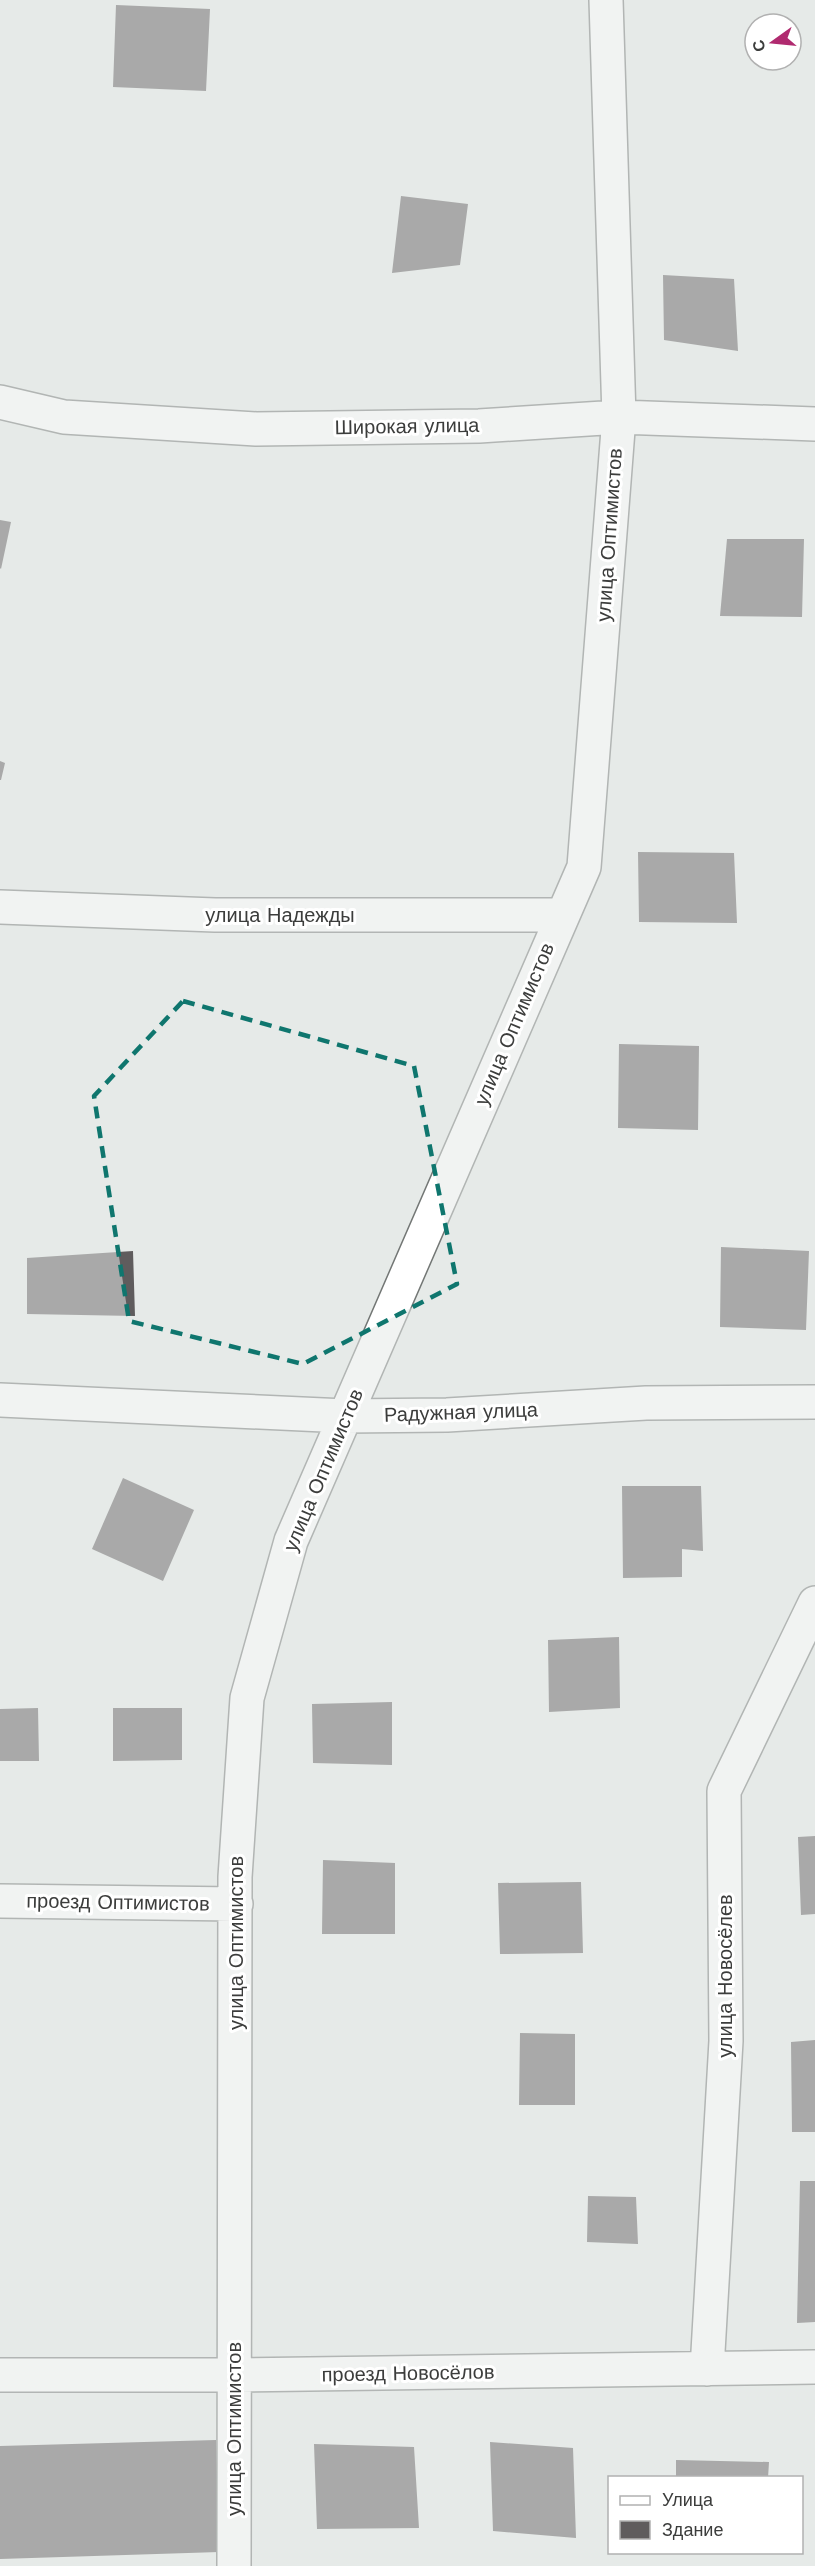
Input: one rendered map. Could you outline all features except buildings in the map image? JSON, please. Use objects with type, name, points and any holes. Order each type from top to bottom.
[{"type":"street","name":"улица Оптимистов","points":[[234,2566],[235,1877],[247,1698],[291,1541],[561,915],[584,867],[619,417],[606,0]]},
{"type":"street","name":"Широкая улица","points":[[0,402],[64,417],[256,429],[479,426],[619,417],[815,424]]},
{"type":"street","name":"улица Надежды","points":[[0,907],[215,915],[561,915]]},
{"type":"street","name":"Радужная улица","points":[[0,1400],[345,1416],[447,1414],[646,1403],[815,1402]]},
{"type":"street","name":"улица Новосёлев","points":[[707,2369],[726,2041],[724,1791],[815,1603]]},
{"type":"street","name":"проезд Оптимистов","points":[[0,1901],[236,1904]]},
{"type":"street","name":"проезд Новосёлов","points":[[0,2374],[235,2375],[815,2367]]},
{"type":"highlighted area","points":[[183,1001],[414,1066],[457,1284],[303,1364],[129,1321],[94,1096]]}]
